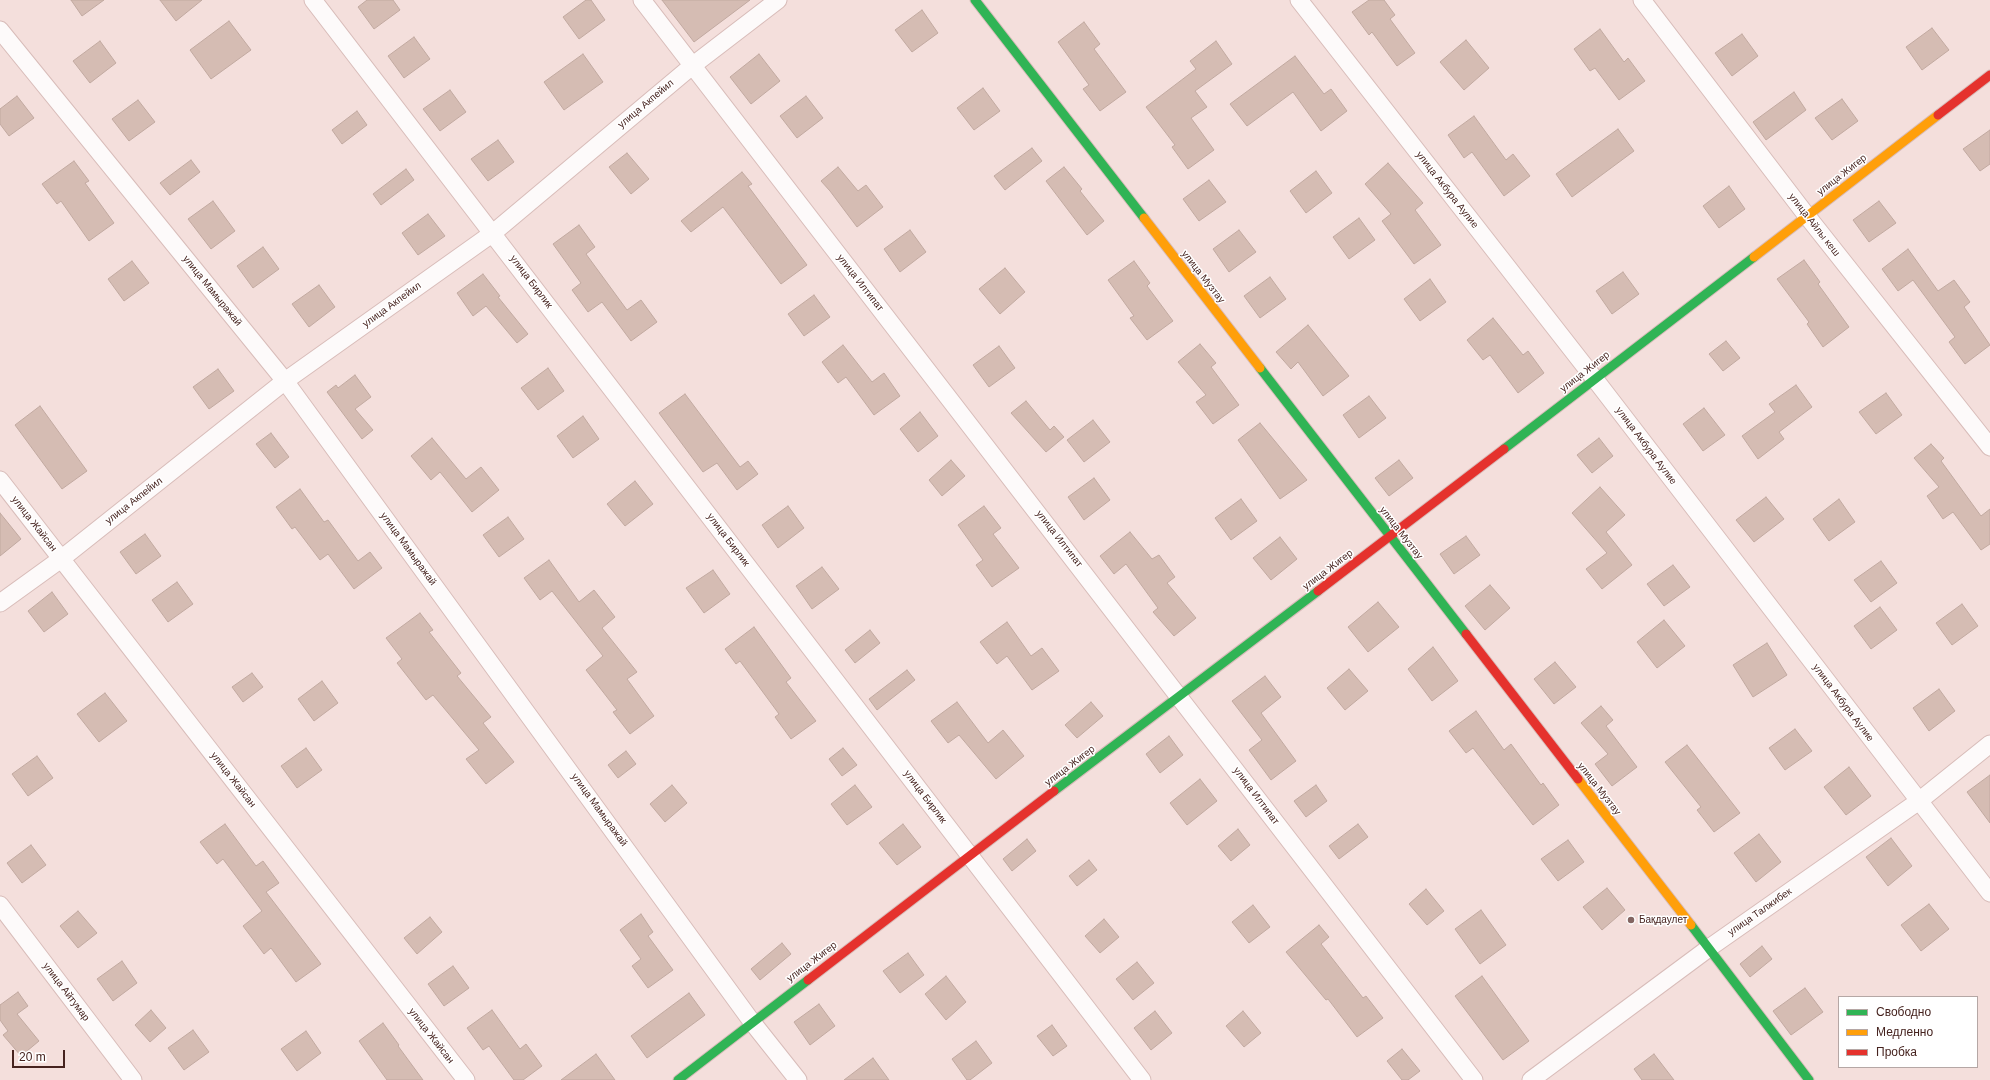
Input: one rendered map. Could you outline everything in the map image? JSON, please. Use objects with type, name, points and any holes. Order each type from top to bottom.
[{"type":"street","name":"улица Бирлик","points":[[313,0],[1142,1080]]},
{"type":"street","name":"улица Илтипат","points":[[642,0],[1474,1080]]},
{"type":"street","name":"улица Акпейил","points":[[0,603],[61,559],[286,381],[493,233],[692,66],[778,0]]},
{"type":"street","name":"улица Музтау","points":[[975,0],[1709,948],[1809,1080]]},
{"type":"street","name":"улица Акбура Аулие","points":[[1299,0],[1594,378],[1990,893]]},
{"type":"street","name":"улица Айлы кеш","points":[[1642,0],[1807,216],[1990,447]]},
{"type":"street","name":"улица Мамыражай","points":[[0,30],[286,381],[752,1022],[798,1080]]},
{"type":"street","name":"улица Жигер","points":[[678,1080],[970,855],[1390,537],[1594,378],[1990,75]]},
{"type":"street","name":"улица Жайсан","points":[[0,480],[466,1080]]},
{"type":"street","name":"улица Талжибек","points":[[1531,1080],[1709,948],[1919,801],[1990,744]]},
{"type":"street","name":"улица Айтумар","points":[[0,905],[133,1080]]},
{"type":"building","points":[[71,0],[104,0],[82,16]]},
{"type":"building","points":[[160,0],[202,0],[176,21]]},
{"type":"building","points":[[367,0],[393,0],[400,10],[374,29],[358,7]]},
{"type":"building","points":[[586,0],[591,0],[605,20],[579,39],[563,17]]},
{"type":"building","points":[[662,0],[750,0],[694,42]]},
{"type":"building","points":[[1369,0],[1384,0],[1395,15],[1390,19],[1415,53],[1397,66],[1372,32],[1369,35],[1352,12]]},
{"type":"building","points":[[922,10],[938,33],[912,52],[895,30]]},
{"type":"building","points":[[229,21],[251,50],[211,79],[190,50]]},
{"type":"building","points":[[1084,22],[1100,44],[1094,49],[1126,92],[1100,111],[1083,89],[1089,85],[1058,42]]},
{"type":"building","points":[[1932,28],[1949,50],[1922,70],[1906,47]]},
{"type":"building","points":[[1600,29],[1624,62],[1628,58],[1645,81],[1619,100],[1595,68],[1590,71],[1574,49]]},
{"type":"building","points":[[1742,34],[1758,56],[1732,76],[1715,53]]},
{"type":"building","points":[[414,37],[430,59],[404,78],[388,56]]},
{"type":"building","points":[[1466,40],[1489,68],[1464,90],[1440,62]]},
{"type":"building","points":[[100,41],[116,63],[90,83],[73,61]]},
{"type":"building","points":[[1216,41],[1232,64],[1195,91],[1207,107],[1191,118],[1214,150],[1188,169],[1172,147],[1175,145],[1146,107],[1196,69],[1190,61]]},
{"type":"building","points":[[583,54],[603,82],[564,110],[544,82]]},
{"type":"building","points":[[759,54],[780,81],[751,104],[730,77]]},
{"type":"building","points":[[1295,56],[1324,94],[1331,89],[1347,111],[1321,131],[1293,92],[1247,126],[1230,104]]},
{"type":"building","points":[[983,88],[1000,111],[974,130],[957,108]]},
{"type":"building","points":[[450,90],[466,112],[440,131],[423,109]]},
{"type":"building","points":[[1794,92],[1806,110],[1766,140],[1753,122]]},
{"type":"building","points":[[17,96],[34,118],[9,136],[0,124],[0,109]]},
{"type":"building","points":[[806,96],[823,118],[797,138],[780,116]]},
{"type":"building","points":[[1842,99],[1858,121],[1832,140],[1815,118]]},
{"type":"building","points":[[138,100],[155,122],[129,141],[112,119]]},
{"type":"building","points":[[357,111],[367,125],[342,144],[332,130]]},
{"type":"building","points":[[1474,116],[1506,160],[1513,154],[1530,176],[1504,196],[1472,152],[1464,158],[1448,135]]},
{"type":"building","points":[[1618,129],[1634,151],[1572,197],[1556,174]]},
{"type":"building","points":[[1990,130],[1990,164],[1980,171],[1963,149]]},
{"type":"building","points":[[498,140],[514,162],[488,181],[471,159]]},
{"type":"building","points":[[1032,148],[1042,161],[1005,190],[994,176]]},
{"type":"building","points":[[627,153],[649,179],[631,194],[609,167]]},
{"type":"building","points":[[191,160],[200,172],[170,195],[160,183]]},
{"type":"building","points":[[74,161],[89,181],[85,183],[114,223],[89,241],[61,201],[57,204],[42,184]]},
{"type":"building","points":[[1388,163],[1423,203],[1415,210],[1441,245],[1414,264],[1382,221],[1391,214],[1365,184]]},
{"type":"building","points":[[838,167],[858,191],[866,185],[883,207],[857,227],[821,181]]},
{"type":"building","points":[[1064,167],[1082,189],[1080,191],[1104,221],[1087,235],[1046,181]]},
{"type":"building","points":[[406,169],[414,180],[381,205],[373,194]]},
{"type":"building","points":[[1316,171],[1332,193],[1306,213],[1290,191]]},
{"type":"building","points":[[742,172],[752,184],[748,186],[807,265],[781,284],[723,207],[691,232],[681,221]]},
{"type":"building","points":[[1209,180],[1226,202],[1199,221],[1183,199]]},
{"type":"building","points":[[1729,186],[1745,209],[1719,228],[1703,206]]},
{"type":"building","points":[[213,201],[235,231],[211,249],[188,219]]},
{"type":"building","points":[[1879,201],[1896,223],[1869,242],[1853,220]]},
{"type":"building","points":[[428,214],[445,236],[418,255],[402,233]]},
{"type":"building","points":[[1359,218],[1375,240],[1349,259],[1333,237]]},
{"type":"building","points":[[579,225],[595,247],[586,254],[627,310],[641,300],[657,322],[631,341],[602,302],[588,312],[572,290],[581,283],[553,244]]},
{"type":"building","points":[[910,230],[926,252],[900,272],[884,249]]},
{"type":"building","points":[[1239,230],[1256,252],[1229,272],[1213,249]]},
{"type":"building","points":[[263,247],[279,269],[253,288],[237,266]]},
{"type":"building","points":[[1908,249],[1938,291],[1954,280],[1970,302],[1964,307],[1990,345],[1965,364],[1949,342],[1955,337],[1913,280],[1898,291],[1882,269]]},
{"type":"building","points":[[1804,260],[1820,282],[1818,284],[1849,327],[1823,347],[1807,324],[1809,322],[1777,279]]},
{"type":"building","points":[[132,261],[149,283],[124,301],[108,279]]},
{"type":"building","points":[[1134,261],[1150,283],[1147,286],[1173,321],[1147,340],[1130,318],[1134,316],[1108,280]]},
{"type":"building","points":[[1005,268],[1025,292],[1000,314],[979,289]]},
{"type":"building","points":[[1623,272],[1639,294],[1612,314],[1596,291]]},
{"type":"building","points":[[483,274],[500,296],[498,297],[528,334],[517,343],[486,306],[473,316],[457,293]]},
{"type":"building","points":[[1270,277],[1286,299],[1260,318],[1244,296]]},
{"type":"building","points":[[1430,279],[1446,302],[1420,321],[1404,299]]},
{"type":"building","points":[[319,285],[335,307],[309,327],[292,304]]},
{"type":"building","points":[[814,295],[830,317],[804,336],[788,314]]},
{"type":"building","points":[[1493,318],[1523,355],[1528,351],[1544,373],[1518,393],[1490,355],[1483,360],[1467,340]]},
{"type":"building","points":[[1308,325],[1349,376],[1323,396],[1298,362],[1291,369],[1276,352]]},
{"type":"building","points":[[1726,341],[1740,358],[1723,371],[1709,354]]},
{"type":"building","points":[[1200,344],[1216,363],[1211,367],[1239,405],[1213,424],[1196,402],[1206,395],[1178,362]]},
{"type":"building","points":[[843,345],[872,382],[884,373],[900,396],[874,415],[846,377],[838,383],[822,362]]},
{"type":"building","points":[[999,346],[1015,368],[989,387],[973,365]]},
{"type":"building","points":[[548,368],[564,391],[538,410],[521,388]]},
{"type":"building","points":[[218,369],[234,391],[209,409],[193,387]]},
{"type":"building","points":[[355,375],[371,397],[355,409],[373,430],[362,439],[327,392],[336,385],[338,388]]},
{"type":"building","points":[[1796,385],[1812,407],[1779,432],[1784,439],[1758,459],[1742,436],[1775,412],[1769,404]]},
{"type":"building","points":[[1886,393],[1902,415],[1876,434],[1859,412]]},
{"type":"building","points":[[685,394],[740,467],[748,461],[758,474],[737,490],[717,463],[703,472],[659,413]]},
{"type":"building","points":[[1369,396],[1386,418],[1359,438],[1343,415]]},
{"type":"building","points":[[1026,401],[1050,430],[1054,426],[1064,437],[1046,452],[1011,413]]},
{"type":"building","points":[[40,406],[87,471],[62,489],[15,425]]},
{"type":"building","points":[[1704,408],[1725,435],[1703,451],[1683,424]]},
{"type":"building","points":[[920,412],[938,436],[918,452],[900,429]]},
{"type":"building","points":[[583,416],[599,439],[573,458],[557,436]]},
{"type":"building","points":[[1093,420],[1110,442],[1084,462],[1067,440]]},
{"type":"building","points":[[1260,423],[1307,480],[1280,499],[1238,440]]},
{"type":"building","points":[[271,433],[289,457],[275,468],[256,444]]},
{"type":"building","points":[[432,438],[466,479],[481,467],[499,490],[472,512],[440,472],[431,480],[411,456]]},
{"type":"building","points":[[1599,438],[1613,456],[1592,473],[1577,455]]},
{"type":"building","points":[[1931,444],[1944,458],[1941,461],[1981,516],[1990,509],[1990,544],[1981,550],[1953,512],[1943,519],[1927,496],[1939,487],[1914,458]]},
{"type":"building","points":[[951,460],[965,476],[942,496],[929,480]]},
{"type":"building","points":[[1399,460],[1413,478],[1389,496],[1375,478]]},
{"type":"building","points":[[1094,478],[1110,500],[1084,520],[1068,497]]},
{"type":"building","points":[[635,481],[653,504],[625,526],[607,504]]},
{"type":"building","points":[[1600,487],[1625,515],[1606,532],[1632,565],[1602,589],[1586,569],[1607,553],[1572,513]]},
{"type":"building","points":[[300,489],[324,522],[328,520],[358,561],[370,552],[382,568],[354,589],[328,554],[320,560],[295,527],[292,529],[276,507]]},
{"type":"building","points":[[1766,497],[1784,519],[1754,542],[1736,520]]},
{"type":"building","points":[[1241,499],[1257,521],[1231,540],[1215,518]]},
{"type":"building","points":[[1839,499],[1855,522],[1829,541],[1813,519]]},
{"type":"building","points":[[788,506],[804,528],[778,548],[762,525]]},
{"type":"building","points":[[984,506],[1001,528],[993,534],[1019,568],[992,587],[976,565],[983,560],[958,525]]},
{"type":"building","points":[[0,513],[21,539],[0,556]]},
{"type":"building","points":[[508,517],[524,539],[499,557],[483,535]]},
{"type":"building","points":[[1130,532],[1152,559],[1159,555],[1175,577],[1167,583],[1196,618],[1174,636],[1153,612],[1158,608],[1126,564],[1114,574],[1100,556]]},
{"type":"building","points":[[145,534],[161,556],[136,574],[120,552]]},
{"type":"building","points":[[1466,536],[1480,555],[1454,574],[1440,554]]},
{"type":"building","points":[[1280,537],[1297,559],[1271,580],[1253,558]]},
{"type":"building","points":[[549,560],[579,602],[594,590],[615,617],[602,628],[637,672],[627,679],[654,716],[630,734],[613,712],[617,710],[586,670],[603,656],[552,591],[540,600],[524,578]]},
{"type":"building","points":[[1881,561],[1897,583],[1871,602],[1854,580]]},
{"type":"building","points":[[1673,565],[1690,587],[1664,606],[1647,584]]},
{"type":"building","points":[[822,567],[839,589],[812,609],[796,586]]},
{"type":"building","points":[[713,570],[730,594],[704,613],[686,588]]},
{"type":"building","points":[[177,582],[193,604],[168,622],[152,600]]},
{"type":"building","points":[[1490,585],[1510,608],[1485,630],[1465,606]]},
{"type":"building","points":[[52,592],[68,614],[44,632],[28,611]]},
{"type":"building","points":[[1378,602],[1399,627],[1368,652],[1348,627]]},
{"type":"building","points":[[1962,604],[1978,626],[1952,645],[1936,623]]},
{"type":"building","points":[[1880,607],[1897,630],[1871,649],[1854,626]]},
{"type":"building","points":[[420,613],[433,630],[429,632],[461,673],[457,676],[491,717],[483,723],[514,762],[486,784],[466,759],[479,750],[433,695],[426,700],[397,663],[402,659],[386,638]]},
{"type":"building","points":[[1664,620],[1685,646],[1657,668],[1637,642]]},
{"type":"building","points":[[1007,622],[1031,656],[1042,648],[1059,671],[1032,690],[1007,656],[997,664],[980,642]]},
{"type":"building","points":[[754,627],[791,678],[786,682],[816,721],[791,739],[775,717],[779,714],[740,661],[736,664],[725,649]]},
{"type":"building","points":[[870,630],[880,643],[855,663],[845,650]]},
{"type":"building","points":[[1767,643],[1787,675],[1753,697],[1733,665]]},
{"type":"building","points":[[1433,647],[1458,681],[1432,701],[1408,669]]},
{"type":"building","points":[[1555,662],[1576,687],[1554,704],[1534,679]]},
{"type":"building","points":[[1349,669],[1368,691],[1345,710],[1327,688]]},
{"type":"building","points":[[907,670],[915,680],[877,710],[869,699]]},
{"type":"building","points":[[252,673],[263,687],[243,702],[232,687]]},
{"type":"building","points":[[1265,676],[1281,697],[1261,713],[1296,761],[1271,780],[1249,750],[1262,740],[1232,701]]},
{"type":"building","points":[[322,681],[338,703],[314,721],[298,699]]},
{"type":"building","points":[[1939,689],[1955,711],[1929,731],[1913,708]]},
{"type":"building","points":[[105,693],[127,721],[99,742],[77,714]]},
{"type":"building","points":[[957,702],[988,743],[1003,730],[1024,756],[996,779],[959,735],[948,743],[931,721]]},
{"type":"building","points":[[1091,702],[1103,716],[1077,738],[1065,725]]},
{"type":"building","points":[[1601,706],[1613,720],[1606,726],[1637,767],[1612,786],[1595,764],[1608,754],[1581,723]]},
{"type":"building","points":[[1476,711],[1504,750],[1511,744],[1541,785],[1543,783],[1559,805],[1533,825],[1473,748],[1466,753],[1449,731]]},
{"type":"building","points":[[1795,729],[1812,751],[1785,770],[1769,748]]},
{"type":"building","points":[[1169,736],[1183,755],[1160,773],[1146,754]]},
{"type":"building","points":[[1687,745],[1740,813],[1714,832],[1697,810],[1701,807],[1665,762]]},
{"type":"building","points":[[306,748],[322,770],[297,788],[281,766]]},
{"type":"building","points":[[843,748],[857,765],[842,776],[829,759]]},
{"type":"building","points":[[626,751],[636,764],[618,778],[608,765]]},
{"type":"building","points":[[37,756],[53,778],[28,796],[12,774]]},
{"type":"building","points":[[1849,767],[1871,796],[1846,815],[1824,787]]},
{"type":"building","points":[[1990,775],[1990,823],[1967,792]]},
{"type":"building","points":[[1200,779],[1217,801],[1187,825],[1170,803]]},
{"type":"building","points":[[672,785],[687,803],[665,822],[650,804]]},
{"type":"building","points":[[855,785],[872,807],[847,825],[831,804]]},
{"type":"building","points":[[1316,785],[1327,801],[1306,817],[1294,801]]},
{"type":"building","points":[[225,824],[256,866],[263,861],[279,883],[266,892],[321,964],[296,982],[271,948],[264,954],[243,926],[262,911],[223,859],[217,864],[200,842]]},
{"type":"building","points":[[903,824],[921,847],[897,865],[879,843]]},
{"type":"building","points":[[1358,824],[1368,837],[1339,859],[1329,846]]},
{"type":"building","points":[[1238,829],[1250,845],[1231,861],[1218,846]]},
{"type":"building","points":[[1759,834],[1781,862],[1756,882],[1734,853]]},
{"type":"building","points":[[1891,838],[1912,866],[1888,886],[1866,857]]},
{"type":"building","points":[[1027,839],[1036,851],[1012,871],[1003,859]]},
{"type":"building","points":[[1568,840],[1584,862],[1558,881],[1541,859]]},
{"type":"building","points":[[31,845],[46,865],[22,883],[7,863]]},
{"type":"building","points":[[1089,860],[1097,870],[1077,886],[1069,876]]},
{"type":"building","points":[[1607,888],[1625,910],[1602,930],[1583,907]]},
{"type":"building","points":[[1426,889],[1444,911],[1427,925],[1409,904]]},
{"type":"building","points":[[1929,904],[1949,929],[1921,951],[1901,925]]},
{"type":"building","points":[[1253,905],[1270,927],[1249,943],[1232,922]]},
{"type":"building","points":[[1481,910],[1506,945],[1480,964],[1455,929]]},
{"type":"building","points":[[78,911],[97,933],[78,948],[60,926]]},
{"type":"building","points":[[641,914],[653,932],[648,936],[673,970],[648,988],[632,966],[641,959],[620,930]]},
{"type":"building","points":[[430,917],[442,932],[417,954],[404,938]]},
{"type":"building","points":[[1104,919],[1119,937],[1100,953],[1085,936]]},
{"type":"building","points":[[1319,925],[1329,937],[1321,944],[1363,998],[1366,996],[1383,1018],[1357,1037],[1328,999],[1326,1000],[1286,952]]},
{"type":"building","points":[[782,943],[791,954],[760,980],[751,969]]},
{"type":"building","points":[[1762,946],[1772,959],[1750,977],[1740,964]]},
{"type":"building","points":[[908,953],[924,975],[900,993],[883,971]]},
{"type":"building","points":[[122,961],[137,983],[113,1001],[97,979]]},
{"type":"building","points":[[1137,962],[1154,983],[1133,1000],[1116,979]]},
{"type":"building","points":[[453,966],[469,988],[444,1006],[428,984]]},
{"type":"building","points":[[946,976],[966,1002],[946,1020],[925,994]]},
{"type":"building","points":[[1482,976],[1529,1041],[1503,1060],[1455,996]]},
{"type":"building","points":[[1805,988],[1823,1012],[1791,1035],[1773,1011]]},
{"type":"building","points":[[18,992],[28,1006],[17,1014],[39,1041],[21,1056],[3,1035],[8,1031],[0,1020],[0,1005]]},
{"type":"building","points":[[689,993],[705,1015],[647,1058],[631,1036]]},
{"type":"building","points":[[819,1004],[835,1026],[810,1045],[794,1022]]},
{"type":"building","points":[[151,1010],[166,1028],[150,1042],[135,1025]]},
{"type":"building","points":[[492,1010],[520,1049],[526,1044],[542,1066],[523,1080],[514,1080],[489,1046],[483,1050],[467,1028]]},
{"type":"building","points":[[1155,1011],[1172,1033],[1151,1050],[1134,1028]]},
{"type":"building","points":[[1243,1011],[1261,1033],[1244,1047],[1226,1026]]},
{"type":"building","points":[[383,1023],[423,1080],[387,1080],[359,1041]]},
{"type":"building","points":[[1052,1025],[1067,1046],[1053,1056],[1037,1036]]},
{"type":"building","points":[[193,1030],[209,1052],[184,1070],[168,1048]]},
{"type":"building","points":[[306,1031],[321,1053],[297,1071],[281,1049]]},
{"type":"building","points":[[976,1041],[992,1063],[970,1080],[967,1080],[952,1059]]},
{"type":"building","points":[[1402,1049],[1420,1071],[1408,1080],[1402,1080],[1387,1061]]},
{"type":"building","points":[[596,1054],[615,1080],[561,1080]]},
{"type":"building","points":[[1654,1054],[1674,1080],[1642,1080],[1634,1069]]},
{"type":"building","points":[[873,1058],[889,1080],[844,1080]]},
{"type":"traffic: fast","points":[[975,0],[1144,218]]},
{"type":"traffic: fast","points":[[1504,449],[1754,257]]},
{"type":"traffic: fast","points":[[1260,368],[1466,634]]},
{"type":"traffic: fast","points":[[1054,791],[1318,591]]},
{"type":"traffic: fast","points":[[1691,925],[1809,1080]]},
{"type":"traffic: fast","points":[[678,1080],[808,980]]},
{"type":"traffic: slow","points":[[1754,257],[1938,115]]},
{"type":"traffic: slow","points":[[1144,218],[1260,368]]},
{"type":"traffic: slow","points":[[1578,779],[1691,925]]},
{"type":"traffic: jam","points":[[1938,115],[1990,75]]},
{"type":"traffic: jam","points":[[1318,591],[1504,449]]},
{"type":"traffic: jam","points":[[1466,634],[1578,779]]},
{"type":"traffic: jam","points":[[808,980],[1054,791]]},
{"type":"place","name":"Бақдаулет","points":[[1631,920]]}]
